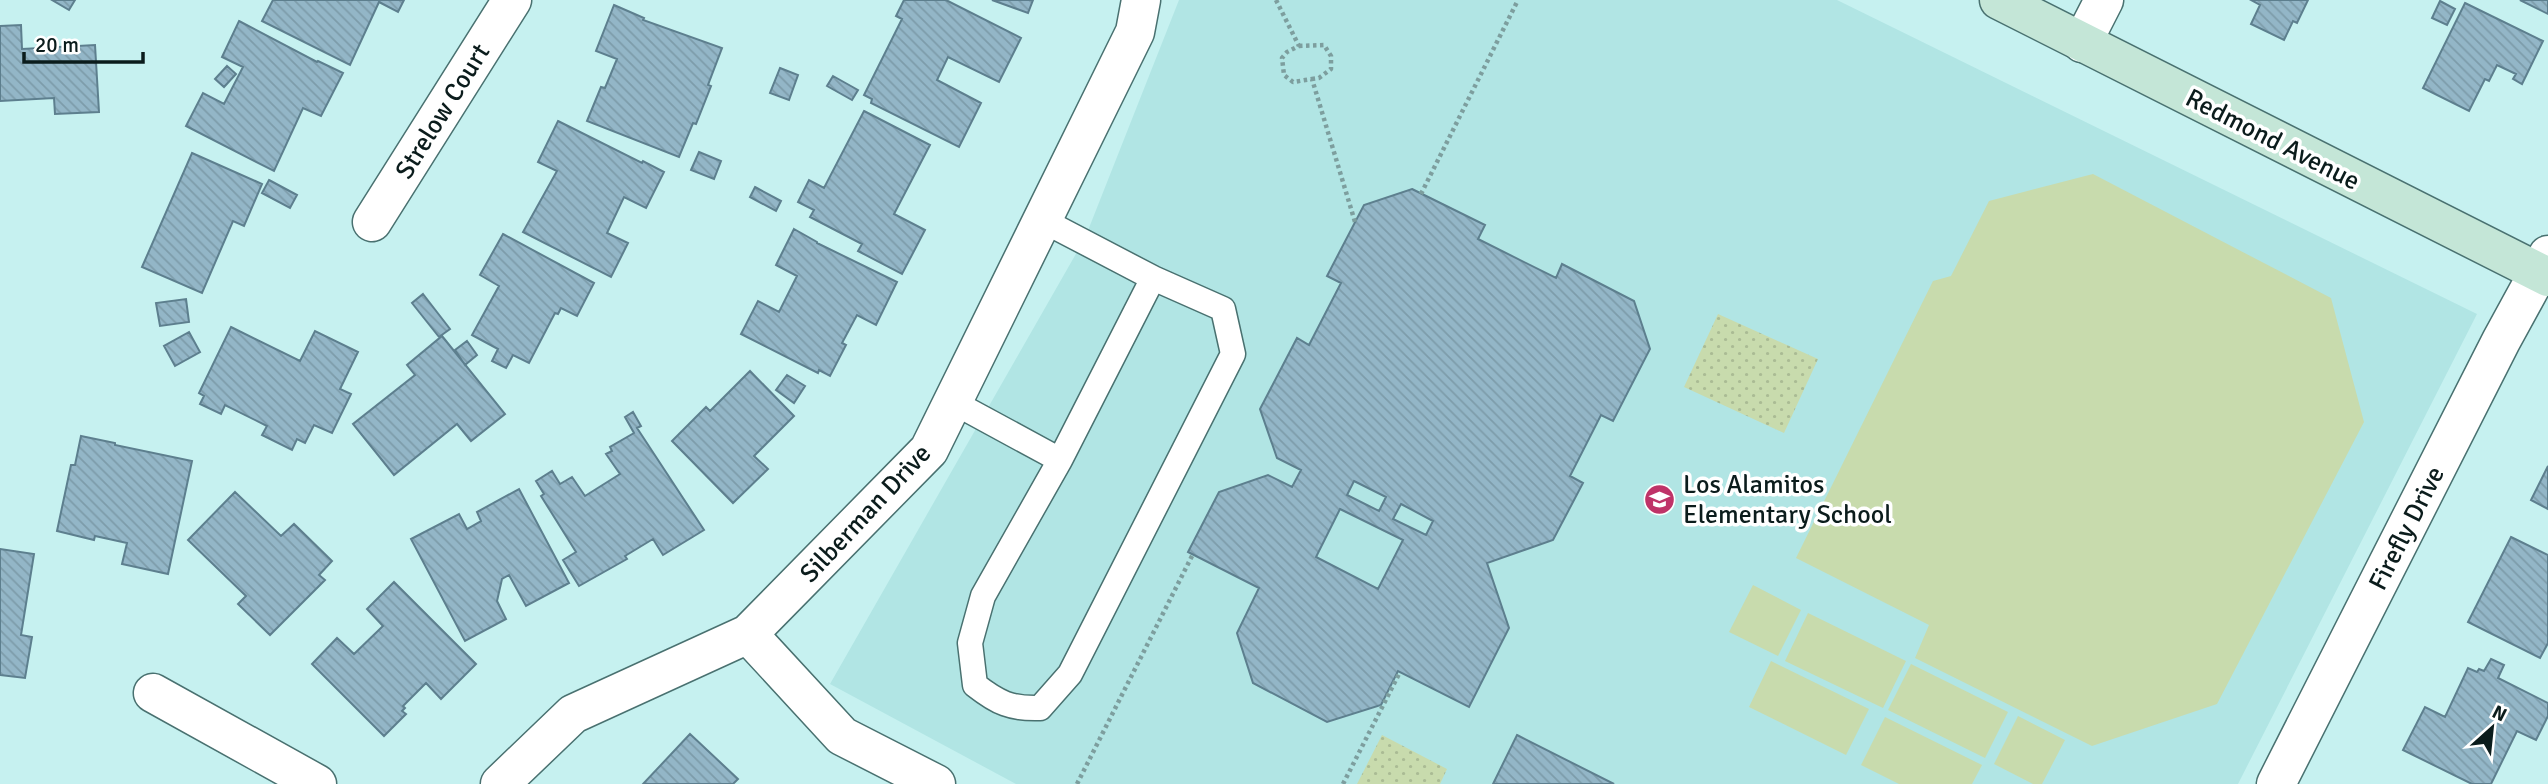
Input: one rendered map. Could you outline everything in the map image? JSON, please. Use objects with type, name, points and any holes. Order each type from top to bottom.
[{"type":"street","name":"Strelow Court","points":[[372,222],[512,0]]},
{"type":"street","name":"Silberman Drive","points":[[500,784],[573,714],[748,634],[929,450],[1135,32],[1141,0]]},
{"type":"street","name":"Redmond Avenue","points":[[1998,0],[2545,268]]},
{"type":"street","points":[[2082,43],[2104,0]]},
{"type":"street","name":"Firefly Drive","points":[[2276,784],[2501,341],[2545,268]]},
{"type":"street","points":[[748,634],[842,736],[936,784]]},
{"type":"street","points":[[153,693],[317,784]]},
{"type":"lane","points":[[1042,220],[1153,278],[1223,309],[1233,354],[1070,674],[1041,708],[1019,708],[996,701],[975,685],[970,643],[983,596],[1060,460],[1153,278]]},
{"type":"lane","points":[[953,402],[1060,460]]},
{"type":"path","points":[[1276,0],[1299,47]]},
{"type":"path","points":[[1421,194],[1518,0]]},
{"type":"path","points":[[1324,44],[1329,51],[1331,69],[1319,78],[1293,82],[1284,75],[1282,58],[1287,52],[1299,47],[1324,44]]},
{"type":"path","points":[[1312,79],[1355,222]]},
{"type":"path","points":[[1076,784],[1193,554]]},
{"type":"path","points":[[1343,784],[1400,672]]},
{"type":"shaded area","name":"Los Alamitos Elementary School","points":[[1179,0],[1837,0],[2477,314],[2238,784],[1016,784],[830,684],[1085,238]]},
{"type":"green space","points":[[2093,174],[2331,298],[2364,422],[2217,704],[2092,746],[1915,658],[1929,625],[1796,558],[1933,281],[1951,276],[1989,201]]},
{"type":"green space","points":[[1718,314],[1818,359],[1784,433],[1684,387]]},
{"type":"green space","points":[[1753,585],[1801,610],[1778,656],[1729,632]]},
{"type":"green space","points":[[1808,613],[1906,661],[1883,708],[1785,661]]},
{"type":"green space","points":[[1771,661],[1869,709],[1846,755],[1749,707]]},
{"type":"green space","points":[[1911,664],[2008,712],[1985,758],[1888,710]]},
{"type":"green space","points":[[2018,716],[2065,740],[2042,784],[2033,784],[1994,764]]},
{"type":"green space","points":[[1885,717],[1982,765],[1972,784],[1899,784],[1861,765]]},
{"type":"green space","points":[[1382,735],[1447,769],[1440,784],[1357,784]]},
{"type":"building","points":[[52,0],[75,0],[69,10]]},
{"type":"building","points":[[273,0],[404,0],[398,12],[379,2],[350,65],[262,21]]},
{"type":"building","points":[[904,0],[946,0],[1021,38],[999,82],[948,57],[937,80],[981,103],[959,147],[871,103],[872,99],[864,95],[902,19],[896,16]]},
{"type":"building","points":[[992,0],[1033,0],[1028,13]]},
{"type":"building","points":[[2251,0],[2308,0],[2297,23],[2293,21],[2284,40],[2251,24],[2260,5]]},
{"type":"building","points":[[2520,0],[2548,0],[2548,14]]},
{"type":"building","points":[[2440,1],[2455,9],[2447,25],[2432,18]]},
{"type":"building","points":[[2465,3],[2543,41],[2522,84],[2513,79],[2516,74],[2497,65],[2489,81],[2485,79],[2469,111],[2423,88]]},
{"type":"building","points":[[614,5],[644,18],[643,20],[722,48],[708,85],[711,86],[679,157],[587,121],[601,87],[605,88],[617,59],[596,51]]},
{"type":"building","points":[[239,21],[343,73],[321,116],[303,108],[274,171],[186,126],[203,93],[224,104],[243,67],[222,57]]},
{"type":"building","points":[[21,25],[22,49],[95,45],[99,112],[55,114],[54,98],[0,101],[0,26]]},
{"type":"building","points":[[227,66],[236,74],[224,87],[215,79]]},
{"type":"building","points":[[780,68],[798,75],[789,100],[770,93]]},
{"type":"building","points":[[833,76],[858,90],[852,100],[827,86]]},
{"type":"building","points":[[864,111],[930,145],[894,214],[925,230],[902,274],[858,251],[862,244],[810,217],[814,210],[798,202],[809,180],[824,188]]},
{"type":"building","points":[[558,121],[664,172],[646,208],[624,197],[607,233],[628,243],[611,277],[523,232],[557,171],[538,162]]},
{"type":"building","points":[[699,152],[721,161],[714,179],[691,170]]},
{"type":"building","points":[[192,153],[262,184],[244,226],[233,221],[202,293],[142,267]]},
{"type":"building","points":[[269,180],[297,195],[290,208],[262,193]]},
{"type":"building","points":[[755,187],[781,201],[776,211],[750,197]]},
{"type":"building","points":[[1412,189],[1485,225],[1478,239],[1556,278],[1562,264],[1634,301],[1650,349],[1613,421],[1601,415],[1570,476],[1583,483],[1553,540],[1487,563],[1509,628],[1469,707],[1398,671],[1381,705],[1327,722],[1253,683],[1237,633],[1259,588],[1188,552],[1219,492],[1268,475],[1292,487],[1301,470],[1277,458],[1260,409],[1297,338],[1309,345],[1341,283],[1327,276],[1364,205]],"holes":[[[1354,481],[1386,497],[1379,511],[1347,495]],[[1401,504],[1433,521],[1426,535],[1393,519]],[[1340,509],[1403,540],[1378,589],[1316,557]]]},
{"type":"building","points":[[794,229],[897,282],[876,325],[857,315],[842,343],[846,345],[830,376],[819,370],[818,373],[741,334],[758,301],[779,312],[797,276],[776,265]]},
{"type":"building","points":[[503,234],[594,283],[577,316],[561,308],[558,314],[555,313],[529,363],[513,355],[506,368],[492,361],[498,349],[472,335],[499,286],[480,275]]},
{"type":"building","points":[[423,294],[450,329],[439,337],[412,303]]},
{"type":"building","points":[[186,299],[189,322],[160,326],[156,303]]},
{"type":"building","points":[[231,327],[300,361],[315,331],[358,352],[340,389],[351,394],[332,433],[314,425],[305,443],[297,439],[292,450],[262,435],[267,426],[225,405],[221,414],[200,404],[204,396],[199,393]]},
{"type":"building","points":[[189,332],[200,352],[175,366],[164,346]]},
{"type":"building","points":[[442,336],[505,414],[471,441],[457,424],[394,475],[353,424],[415,375],[407,365]]},
{"type":"building","points":[[467,341],[477,355],[465,365],[455,350]]},
{"type":"building","points":[[750,371],[794,416],[754,456],[768,469],[733,503],[672,441],[706,407],[710,411]]},
{"type":"building","points":[[787,375],[805,386],[794,403],[776,390]]},
{"type":"building","points":[[633,412],[641,426],[637,428],[704,530],[663,555],[653,539],[625,556],[627,559],[579,586],[563,560],[576,552],[541,496],[544,494],[536,481],[552,471],[560,484],[572,477],[585,496],[620,474],[606,454],[612,451],[610,447],[634,433],[625,417]]},
{"type":"building","points":[[81,436],[192,461],[168,574],[122,564],[127,543],[95,536],[94,540],[57,531],[71,465],[75,465]]},
{"type":"building","points":[[2548,466],[2548,509],[2531,500]]},
{"type":"building","points":[[519,489],[569,583],[526,606],[509,575],[502,579],[497,601],[506,619],[465,641],[411,539],[459,514],[467,529],[481,521],[477,512]]},
{"type":"building","points":[[235,492],[281,536],[294,524],[332,561],[319,575],[325,580],[270,635],[238,604],[246,596],[188,540]]},
{"type":"building","points":[[2511,537],[2548,555],[2548,643],[2540,658],[2468,622]]},
{"type":"building","points":[[0,549],[34,554],[21,635],[32,637],[25,678],[0,675]]},
{"type":"building","points":[[394,582],[476,664],[441,699],[426,683],[403,706],[405,708],[402,711],[406,714],[384,736],[312,664],[337,638],[354,654],[383,626],[367,609]]},
{"type":"building","points":[[2491,659],[2504,665],[2498,678],[2548,703],[2548,716],[2536,740],[2517,731],[2491,784],[2472,784],[2403,750],[2425,707],[2445,717],[2468,668],[2477,672],[2479,669],[2484,671]]},
{"type":"building","points":[[690,734],[738,779],[733,784],[643,784]]},
{"type":"building","points":[[1517,735],[1614,784],[1493,784]]},
{"type":"place","name":"Los Alamitos Elementary School","points":[[1660,499]]}]
